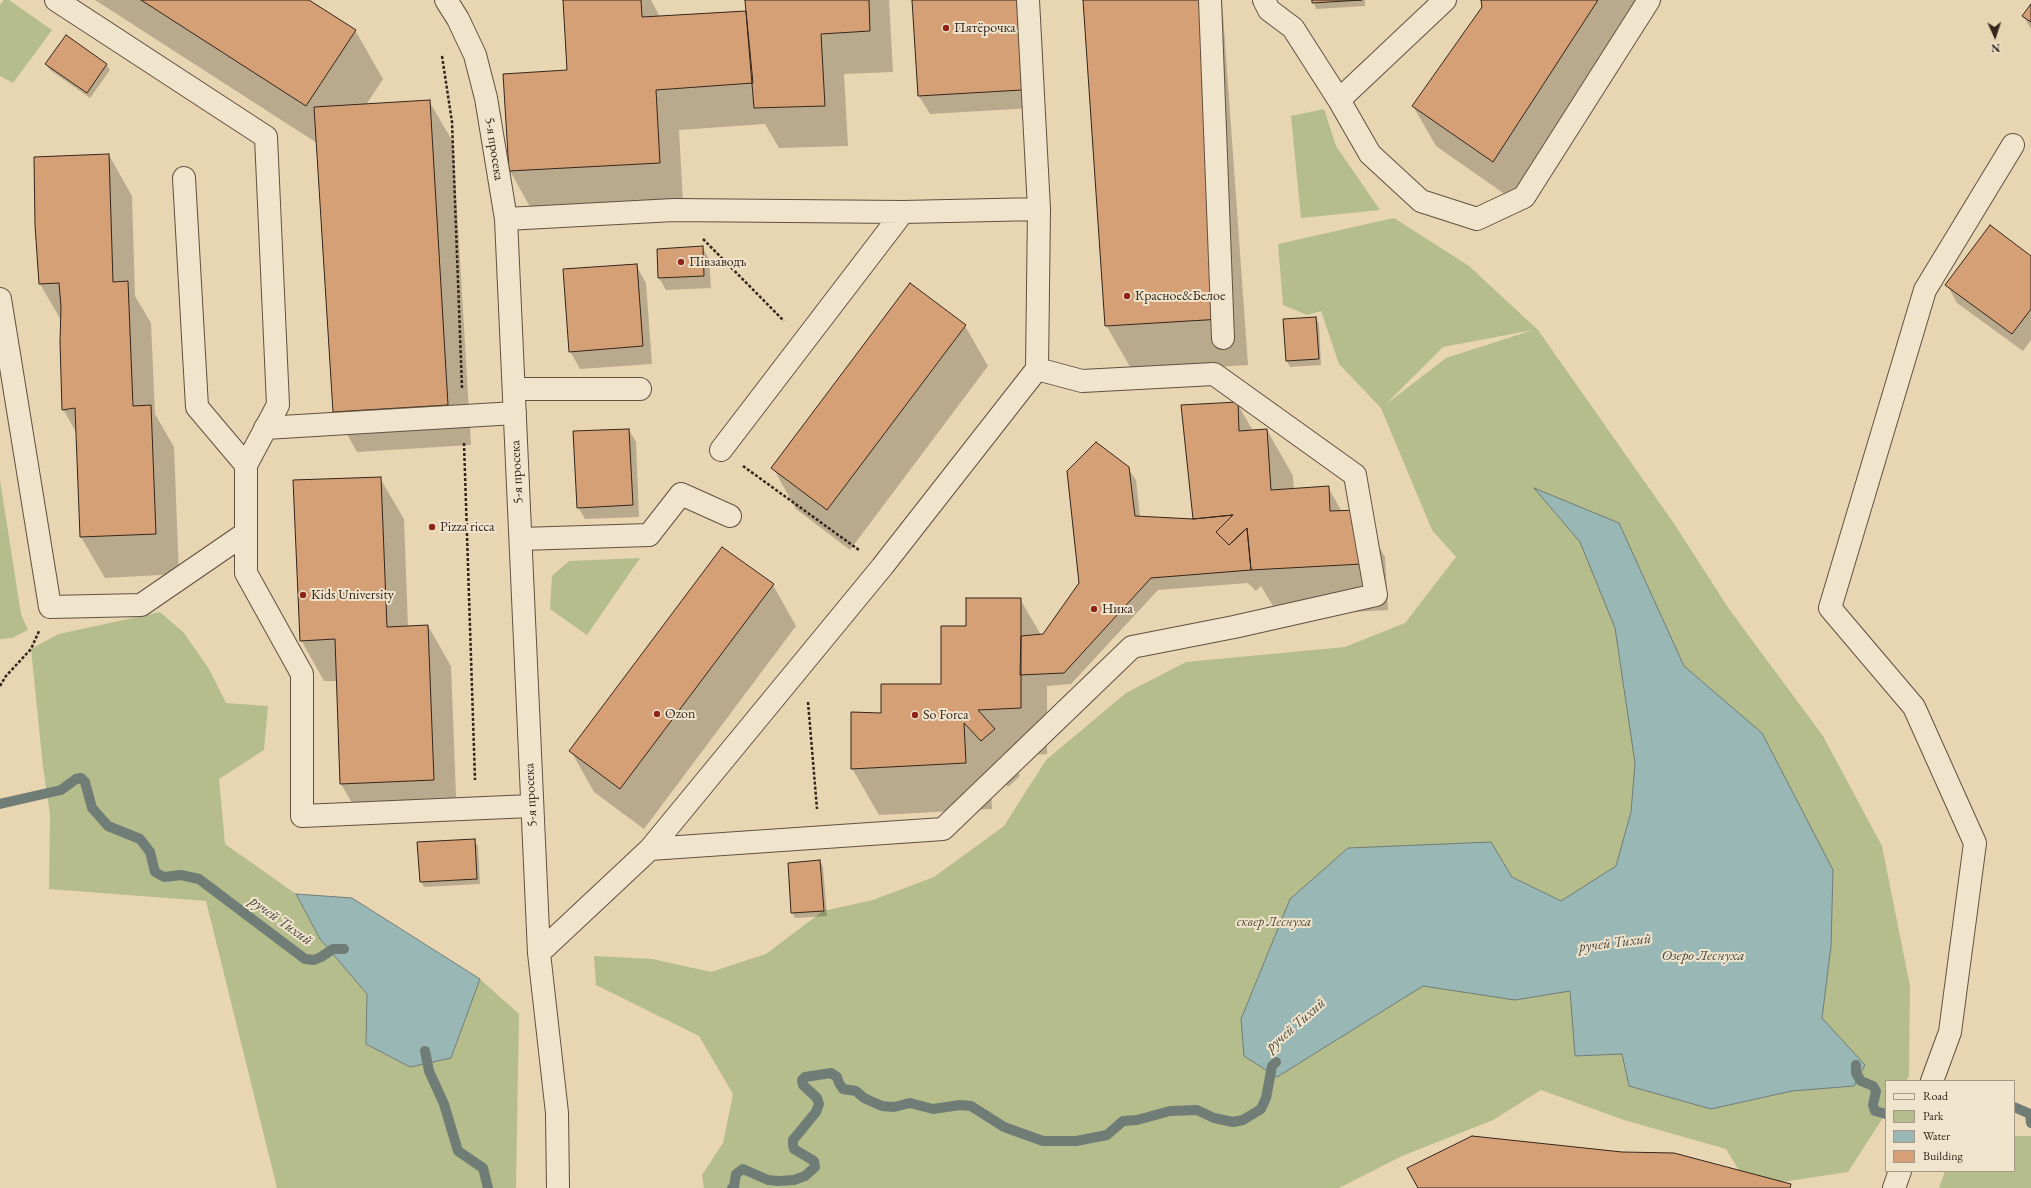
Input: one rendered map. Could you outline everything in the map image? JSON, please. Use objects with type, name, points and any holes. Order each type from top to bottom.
[{"type":"street","points":[[56,0],[266,137],[278,405],[246,466],[246,573],[302,674],[302,816],[531,806]]},
{"type":"street","name":"5-я просека","points":[[446,0],[458,19],[475,55],[486,98],[506,219],[521,539],[531,806],[539,953],[557,1113],[558,1188]]},
{"type":"street","points":[[539,953],[650,848],[882,567],[1037,369],[1039,209],[1028,0]]},
{"type":"street","points":[[1210,0],[1224,338]]},
{"type":"street","points":[[1264,0],[1269,10],[1293,28],[1339,100],[1370,154],[1421,202],[1477,219],[1524,197],[1649,0]]},
{"type":"street","points":[[1339,100],[1445,0]]},
{"type":"street","points":[[1932,1080],[1950,1032],[1975,843],[1914,707],[1830,608],[1925,290],[2013,144]]},
{"type":"street","points":[[184,178],[198,407],[246,466]]},
{"type":"street","points":[[506,219],[674,210],[903,212],[1039,209]]},
{"type":"street","points":[[721,450],[903,212]]},
{"type":"street","points":[[0,299],[50,607],[141,605],[246,533]]},
{"type":"street","points":[[650,848],[943,829],[1132,647],[1234,627],[1376,595],[1355,475],[1214,374],[1082,381],[1037,369]]},
{"type":"street","points":[[514,389],[640,389]]},
{"type":"street","points":[[266,428],[515,413]]},
{"type":"street","points":[[521,539],[649,535],[681,494],[730,516]]},
{"type":"street","points":[[1894,1188],[1900,1172]]},
{"type":"path","points":[[674,210],[804,341]]},
{"type":"path","points":[[721,450],[882,567]]},
{"type":"path","points":[[0,686],[6,676],[31,649],[50,607]]},
{"type":"path","points":[[804,661],[819,838]]},
{"type":"green space","points":[[4,0],[9,0],[52,30],[13,83],[0,76],[0,5]]},
{"type":"green space","points":[[1324,109],[1336,146],[1380,210],[1301,218],[1291,116]]},
{"type":"green space","name":"сквер Леснуха","points":[[1394,218],[1469,266],[1538,330],[1675,525],[1729,609],[1823,736],[1882,846],[1910,986],[1909,1076],[1907,1080],[1885,1080],[1885,1115],[1848,1172],[1749,1187],[1726,1149],[1624,1120],[1541,1090],[1493,1120],[1402,1156],[1339,1188],[704,1188],[702,1175],[723,1143],[733,1094],[699,1036],[596,985],[594,956],[652,959],[711,972],[766,954],[823,911],[873,900],[934,877],[1004,826],[1046,760],[1126,693],[1186,662],[1345,647],[1405,623],[1456,557],[1432,530],[1381,408],[1339,364],[1321,311],[1307,315],[1283,305],[1278,244]],"holes":[[[1533,330],[1446,358],[1385,405],[1443,347]]]},
{"type":"green space","points":[[0,480],[21,614],[28,630],[12,638],[0,639]]},
{"type":"green space","points":[[640,558],[587,635],[550,609],[552,576],[569,561]]},
{"type":"green space","points":[[160,612],[184,633],[209,669],[226,703],[268,706],[264,750],[219,779],[225,844],[296,894],[320,939],[367,994],[366,1044],[410,1067],[451,1058],[480,979],[519,1014],[516,1188],[277,1188],[206,901],[49,889],[50,814],[43,767],[31,649],[59,634]]},
{"type":"green space","points":[[2015,1136],[2031,1136],[2031,1188],[1939,1188],[1945,1172],[2015,1172]]},
{"type":"water","name":"Озеро Леснуха","points":[[1534,488],[1619,523],[1684,666],[1762,733],[1833,870],[1831,946],[1822,1018],[1865,1065],[1854,1086],[1792,1091],[1711,1109],[1629,1086],[1622,1054],[1575,1056],[1570,991],[1515,1000],[1423,986],[1277,1077],[1244,1056],[1241,1019],[1290,899],[1348,848],[1491,842],[1512,877],[1561,901],[1616,866],[1631,812],[1635,763],[1615,628],[1580,542]]},
{"type":"water","points":[[296,894],[352,898],[480,979],[451,1058],[410,1067],[366,1044],[367,994],[320,939]]},
{"type":"building","points":[[141,0],[309,0],[356,30],[306,106]]},
{"type":"building","points":[[563,0],[641,0],[642,17],[746,11],[753,83],[656,90],[660,163],[509,171],[503,74],[567,70]]},
{"type":"building","points":[[745,0],[869,0],[870,31],[821,34],[825,106],[754,108]]},
{"type":"building","points":[[912,0],[1017,0],[1022,90],[918,96]]},
{"type":"building","points":[[1083,0],[1199,0],[1222,319],[1105,326]]},
{"type":"building","points":[[1312,0],[1362,0],[1312,3]]},
{"type":"building","points":[[1481,0],[1598,0],[1493,162],[1412,106],[1482,7]]},
{"type":"building","points":[[2031,4],[2031,22],[2022,16]]},
{"type":"building","points":[[66,35],[107,64],[87,93],[45,64]]},
{"type":"building","points":[[430,100],[448,405],[333,412],[314,107]]},
{"type":"building","points":[[109,154],[113,282],[128,281],[133,406],[151,405],[156,534],[80,537],[75,408],[62,410],[60,342],[61,307],[59,283],[39,284],[35,225],[34,157]]},
{"type":"building","points":[[1990,225],[2031,256],[2031,309],[2012,334],[1945,285]]},
{"type":"building","name":"Пiвзаводъ","points":[[703,246],[704,276],[658,278],[657,249]]},
{"type":"building","points":[[637,264],[643,346],[569,352],[563,269]]},
{"type":"building","points":[[910,283],[966,325],[827,510],[771,468]]},
{"type":"building","points":[[1316,317],[1319,359],[1286,361],[1283,319]]},
{"type":"building","points":[[1238,402],[1239,431],[1267,429],[1271,490],[1329,486],[1330,511],[1358,510],[1362,564],[1251,570],[1247,528],[1229,545],[1216,532],[1233,515],[1193,519],[1181,405]]},
{"type":"building","points":[[629,429],[633,505],[577,508],[573,431]]},
{"type":"building","points":[[1096,442],[1129,467],[1135,516],[1193,519],[1233,515],[1216,532],[1229,545],[1247,528],[1251,570],[1151,578],[1064,673],[1020,675],[1021,636],[1043,634],[1079,583],[1067,471]]},
{"type":"building","points":[[381,477],[387,627],[428,625],[434,780],[340,784],[335,639],[300,641],[293,480]]},
{"type":"building","points":[[722,547],[774,584],[620,789],[569,751]]},
{"type":"building","points":[[966,598],[1021,598],[1021,708],[978,710],[995,729],[981,741],[964,723],[966,763],[851,769],[851,712],[881,713],[881,684],[941,684],[941,626],[966,626]]},
{"type":"building","points":[[475,839],[477,879],[420,882],[417,842]]},
{"type":"building","points":[[820,860],[824,911],[791,913],[788,863]]},
{"type":"building","points":[[1472,1136],[1622,1152],[1674,1153],[1791,1184],[1790,1188],[1418,1188],[1407,1168]]},
{"type":"waterway","name":"ручей Тихий","points":[[0,804],[61,790],[76,779],[81,778],[85,782],[92,808],[108,826],[140,839],[150,852],[155,872],[164,877],[181,875],[199,879],[305,959],[314,960],[333,949],[344,949]]},
{"type":"waterway","name":"ручей Тихий","points":[[425,1051],[429,1071],[444,1104],[458,1151],[483,1168],[488,1188]]},
{"type":"waterway","name":"ручей Тихий","points":[[732,1188],[734,1187],[736,1174],[743,1169],[768,1180],[778,1181],[794,1180],[805,1176],[815,1167],[814,1161],[794,1149],[793,1145],[793,1140],[816,1112],[819,1104],[817,1098],[803,1085],[802,1080],[805,1077],[831,1073],[837,1077],[843,1089],[856,1091],[864,1098],[882,1106],[894,1107],[910,1103],[933,1109],[960,1105],[971,1106],[1004,1127],[1043,1141],[1076,1141],[1107,1135],[1123,1121],[1137,1120],[1170,1111],[1197,1110],[1214,1118],[1233,1122],[1243,1120],[1261,1109],[1266,1098],[1272,1066],[1276,1062]]},
{"type":"waterway","name":"ручей Тихий","points":[[1856,1065],[1856,1073],[1861,1081],[1873,1086],[1876,1091],[1873,1105],[1875,1111],[1885,1114]]},
{"type":"waterway","name":"ручей Тихий","points":[[2015,1107],[2030,1114],[2031,1123]]},
{"type":"place","name":"Пятёрочка","points":[[946,28]]},
{"type":"place","name":"Пiвзаводъ","points":[[681,262]]},
{"type":"place","name":"Красное&Белое","points":[[1127,296]]},
{"type":"place","name":"Pizza ricca","points":[[432,527]]},
{"type":"place","name":"Kids University","points":[[303,595]]},
{"type":"place","name":"Ника","points":[[1094,609]]},
{"type":"place","name":"Ozon","points":[[657,714]]},
{"type":"place","name":"So Forca","points":[[915,715]]}]
